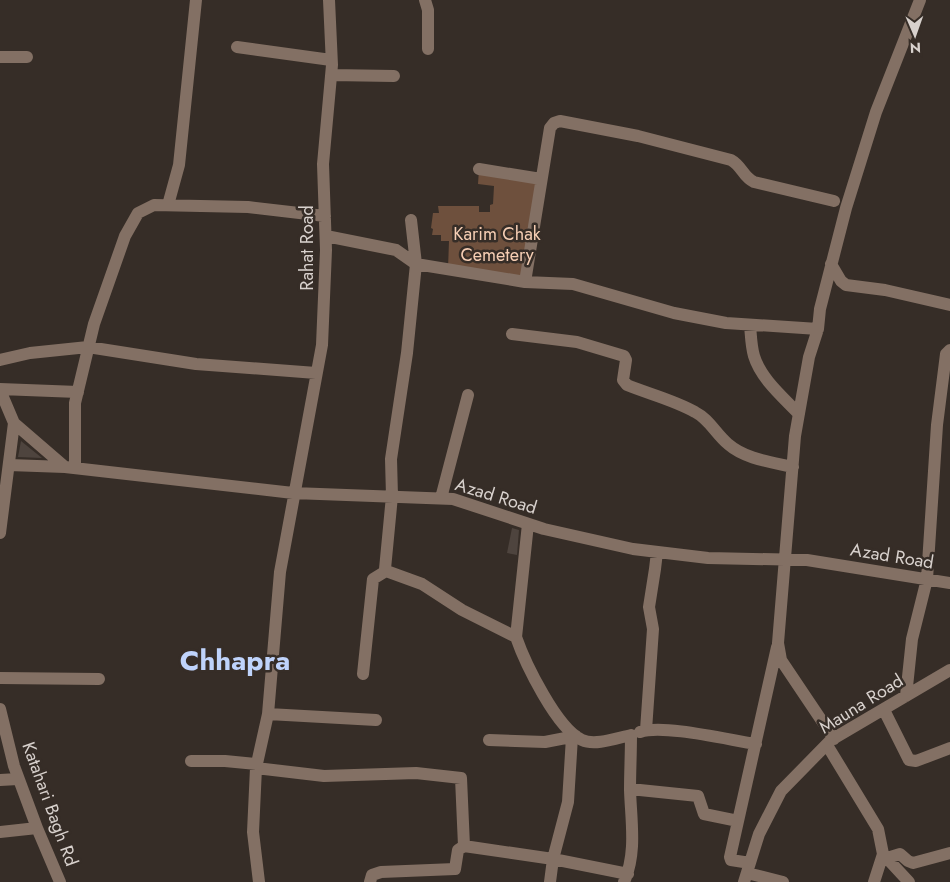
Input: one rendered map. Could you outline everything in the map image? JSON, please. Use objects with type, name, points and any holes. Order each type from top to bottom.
[{"type":"street","points":[[168,205],[179,165],[196,0]]},
{"type":"street","name":"Rahat Road","points":[[259,882],[253,832],[257,766],[268,714],[280,572],[322,345],[326,236],[323,164],[331,75],[329,0]]},
{"type":"street","points":[[425,0],[428,10],[428,50]]},
{"type":"street","points":[[783,882],[747,873],[730,859],[778,643],[799,414],[808,357],[818,329],[820,310],[846,208],[876,112],[920,0]]},
{"type":"street","points":[[237,47],[331,60]]},
{"type":"street","points":[[0,57],[27,57]]},
{"type":"street","points":[[331,75],[394,76]]},
{"type":"street","points":[[525,282],[550,128],[554,123],[560,121],[638,136],[731,160],[738,164],[748,179],[754,182],[834,202]]},
{"type":"street","points":[[480,169],[541,179]]},
{"type":"street","points":[[70,468],[75,403],[94,324],[125,236],[138,213],[154,205],[168,205],[248,207],[325,216]]},
{"type":"street","points":[[386,571],[385,563],[392,496],[391,459],[407,353],[416,264],[411,220]]},
{"type":"street","points":[[326,236],[396,250],[416,264],[525,282],[573,284],[674,313],[726,323],[818,329]]},
{"type":"street","points":[[831,264],[841,281],[846,285],[885,290],[950,305]]},
{"type":"street","points":[[750,325],[754,356],[759,368],[799,414]]},
{"type":"street","points":[[512,334],[577,342],[624,356],[626,360],[623,380],[627,385],[696,412],[708,422],[726,443],[744,454],[793,467]]},
{"type":"street","points":[[0,360],[30,353],[88,347],[196,364],[316,373]]},
{"type":"street","points":[[906,696],[912,639],[927,579],[936,425],[946,354],[950,350]]},
{"type":"street","points":[[70,468],[14,423],[0,390],[78,392]]},
{"type":"street","points":[[442,498],[468,395]]},
{"type":"street","points":[[0,533],[14,423]]},
{"type":"street","name":"Azad Road","points":[[9,466],[70,468],[294,493],[454,499],[544,529],[657,552],[708,558],[786,558],[808,560],[950,583]]},
{"type":"street","points":[[528,524],[516,637],[521,653],[536,683],[559,718],[574,736],[590,742],[631,736],[646,730],[675,731],[756,744]]},
{"type":"street","points":[[646,730],[653,629],[649,607],[657,552]]},
{"type":"street","points":[[386,571],[422,584],[462,610],[516,637]]},
{"type":"street","points":[[363,674],[373,579],[386,571]]},
{"type":"street","points":[[778,643],[781,660],[830,742],[878,829],[885,856],[909,882]]},
{"type":"street","name":"Mauna Road","points":[[747,873],[759,834],[781,791],[830,742],[950,670]]},
{"type":"street","points":[[0,678],[99,679]]},
{"type":"street","name":"Katahari Bagh Rd","points":[[0,709],[5,752],[60,882]]},
{"type":"street","points":[[884,710],[909,760],[916,761],[950,748]]},
{"type":"street","points":[[268,714],[376,720]]},
{"type":"street","points":[[489,740],[545,742],[574,736]]},
{"type":"street","points":[[550,882],[553,859],[568,802],[574,736]]},
{"type":"street","points":[[370,882],[372,876],[377,872],[455,869],[458,850],[464,846],[553,859],[626,878],[632,850],[631,736]]},
{"type":"street","points":[[192,761],[224,761],[324,776],[416,773],[461,778],[464,846]]},
{"type":"street","points":[[0,780],[18,779]]},
{"type":"street","points":[[630,789],[698,796],[704,814],[738,821]]},
{"type":"street","points":[[0,832],[37,828]]},
{"type":"street","points":[[885,856],[900,854],[913,863],[950,853]]},
{"type":"street","points":[[874,882],[885,856]]},
{"type":"green space","name":"Karim Chak Cemetery","points":[[479,169],[541,179],[525,282],[448,269],[449,241],[441,241],[441,235],[432,235],[433,213],[439,213],[438,206],[479,206],[479,212],[490,212],[490,205],[493,204],[494,186],[478,184]]},
{"type":"building","points":[[21,441],[42,458],[18,457]]},
{"type":"building","points":[[512,528],[519,530],[517,555],[507,553]]},
{"type":"district","name":"Chhapra","points":[[235,660]]}]
